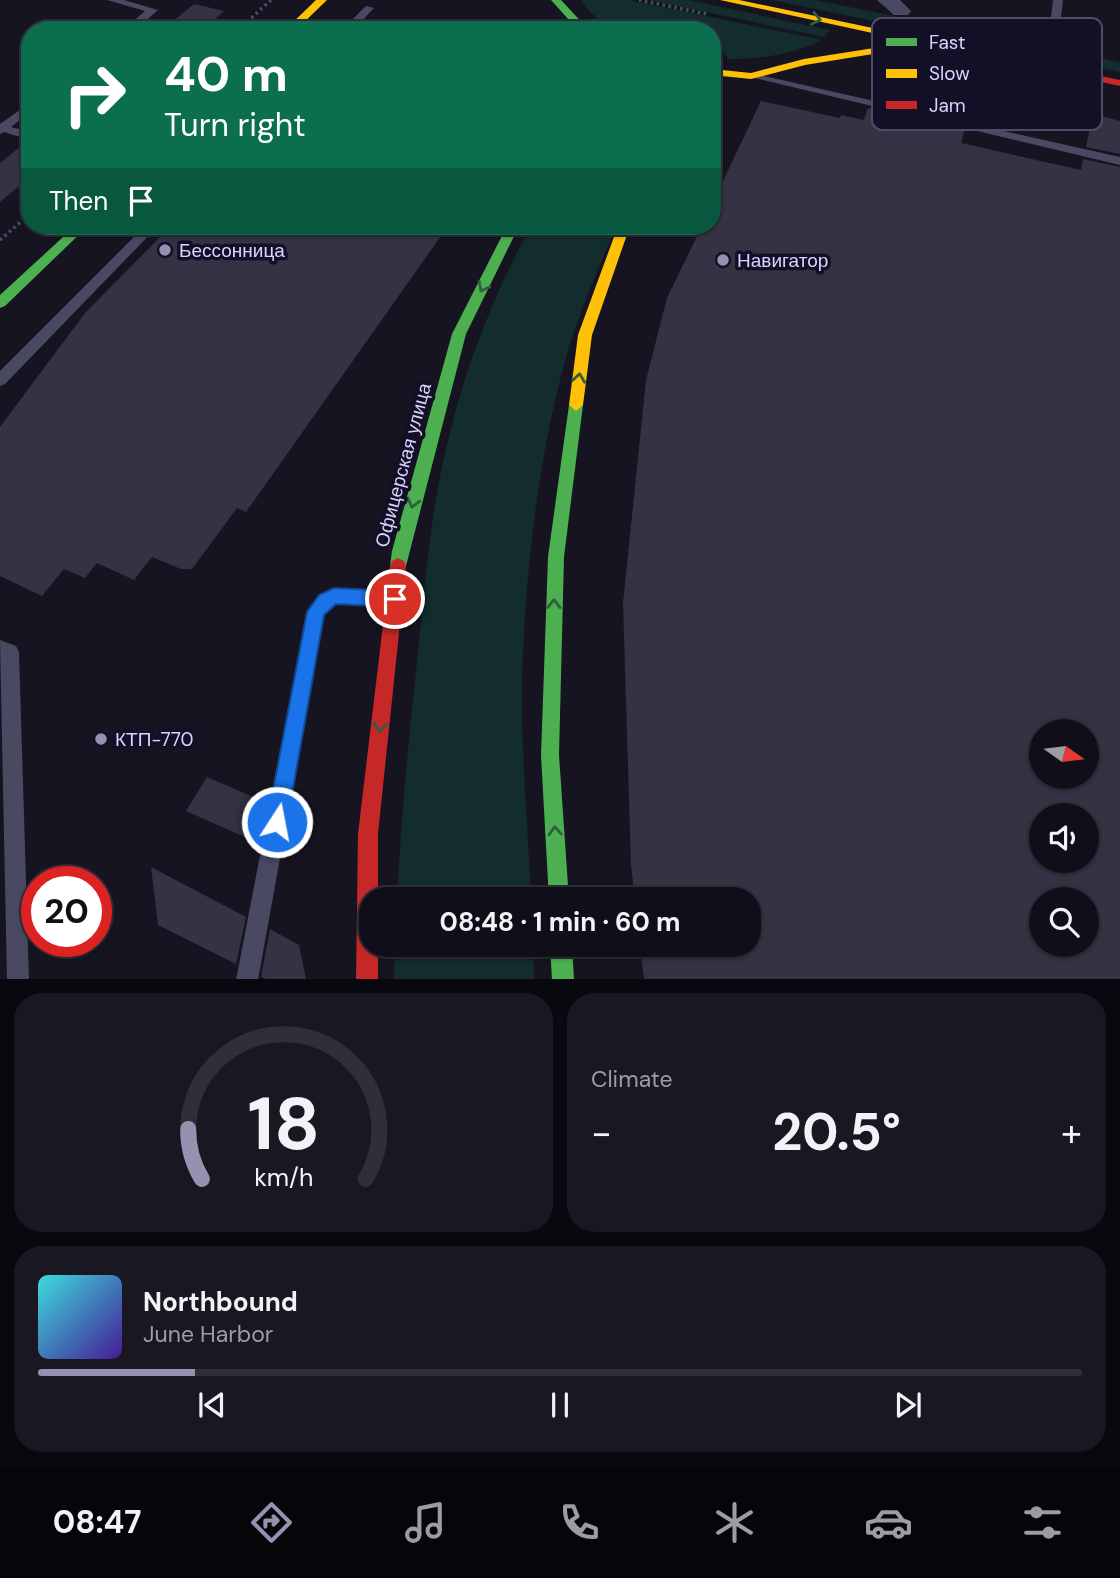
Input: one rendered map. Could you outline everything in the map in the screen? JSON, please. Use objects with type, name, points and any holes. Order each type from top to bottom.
[{"type":"main road","points":[[300,21],[322,0]]},
{"type":"main road","points":[[556,0],[576,21]]},
{"type":"main road","points":[[725,0],[872,31]]},
{"type":"main road","points":[[722,90],[751,76],[804,62],[872,52]]},
{"type":"main road","points":[[721,73],[751,76]]},
{"type":"main road","points":[[1102,79],[1120,83]]},
{"type":"main road","points":[[0,303],[72,235]]},
{"type":"main road","name":"Офицерская улица","points":[[367,979],[368,834],[400,551],[459,334],[508,235]]},
{"type":"main road","points":[[558,887],[550,755],[555,557],[585,335],[621,235]]},
{"type":"main road","points":[[562,957],[564,979]]},
{"type":"lane","points":[[113,0],[153,10],[139,21]]},
{"type":"lane","points":[[1056,18],[1058,0]]},
{"type":"lane","points":[[356,21],[369,8]]},
{"type":"lane","points":[[751,76],[872,103]]},
{"type":"lane","points":[[1,129],[21,113]]},
{"type":"lane","points":[[1,129],[21,134]]},
{"type":"lane","points":[[988,130],[1120,161]]},
{"type":"lane","points":[[0,380],[143,235]]},
{"type":"lane","points":[[247,979],[316,612],[325,601],[334,596],[395,599]]},
{"type":"lane","points":[[0,648],[10,652],[18,979]]},
{"type":"path","points":[[247,21],[271,0]]},
{"type":"path","points":[[0,240],[21,222]]},
{"type":"green space","points":[[581,0],[629,0],[822,40],[776,55],[728,59],[721,47],[721,21],[600,21]]},
{"type":"green space","points":[[649,0],[688,0],[830,30],[824,37]]},
{"type":"green space","points":[[772,0],[815,0],[904,18],[872,18],[872,21]]},
{"type":"green space","points":[[1102,58],[1120,62],[1120,72],[1102,68]]},
{"type":"green space","points":[[526,235],[613,235],[581,312],[564,365],[546,442],[534,522],[522,681],[530,887],[398,887],[411,714],[435,502],[452,423],[470,365],[504,280]]},
{"type":"green space","points":[[395,957],[533,957],[534,979],[394,979]]},
{"type":"building","points":[[194,4],[224,11],[212,21],[173,21]]},
{"type":"building","points":[[761,101],[840,118],[841,115],[864,120],[868,108],[872,109],[872,130],[960,130],[964,131],[961,143],[1081,170],[1083,159],[1120,167],[1120,979],[644,979],[641,957],[761,957],[761,887],[634,887],[623,603],[646,380],[667,298],[698,235],[721,235],[721,185]]},
{"type":"building","points":[[1102,116],[1120,121],[1120,154],[1086,147],[1090,130],[1102,130]]},
{"type":"building","points":[[21,146],[21,184],[0,202],[0,163]]},
{"type":"building","points":[[162,235],[442,235],[246,512],[237,508],[192,569],[181,569],[152,557],[134,580],[97,563],[85,578],[64,569],[42,596],[0,576],[0,427],[85,313]]},
{"type":"building","points":[[207,777],[267,803],[249,839],[186,811]]},
{"type":"building","points":[[151,867],[246,917],[236,964],[158,925]]},
{"type":"building","points":[[270,929],[299,945],[306,979],[261,977]]},
{"type":"traffic: fast","points":[[556,0],[576,21]]},
{"type":"traffic: fast","points":[[0,303],[72,235]]},
{"type":"traffic: fast","points":[[398,566],[459,334],[508,235]]},
{"type":"traffic: fast","points":[[558,887],[550,755],[556,557],[576,405]]},
{"type":"traffic: fast","points":[[562,957],[563,979]]},
{"type":"traffic: slow","points":[[300,21],[322,0]]},
{"type":"traffic: slow","points":[[725,0],[872,31]]},
{"type":"traffic: slow","points":[[721,73],[751,76],[804,62],[872,51]]},
{"type":"traffic: slow","points":[[576,405],[585,335],[621,235]]},
{"type":"traffic: jam","points":[[1102,79],[1120,83]]},
{"type":"traffic: jam","points":[[367,979],[368,834],[398,566]]},
{"type":"place","name":"Бессонница","points":[[165,250]]},
{"type":"place","name":"Навигатор","points":[[723,260]]},
{"type":"place","name":"КТП-770","points":[[101,739]]},
{"type":"route","points":[[277,822],[316,612],[325,601],[334,596],[395,599]]}]
